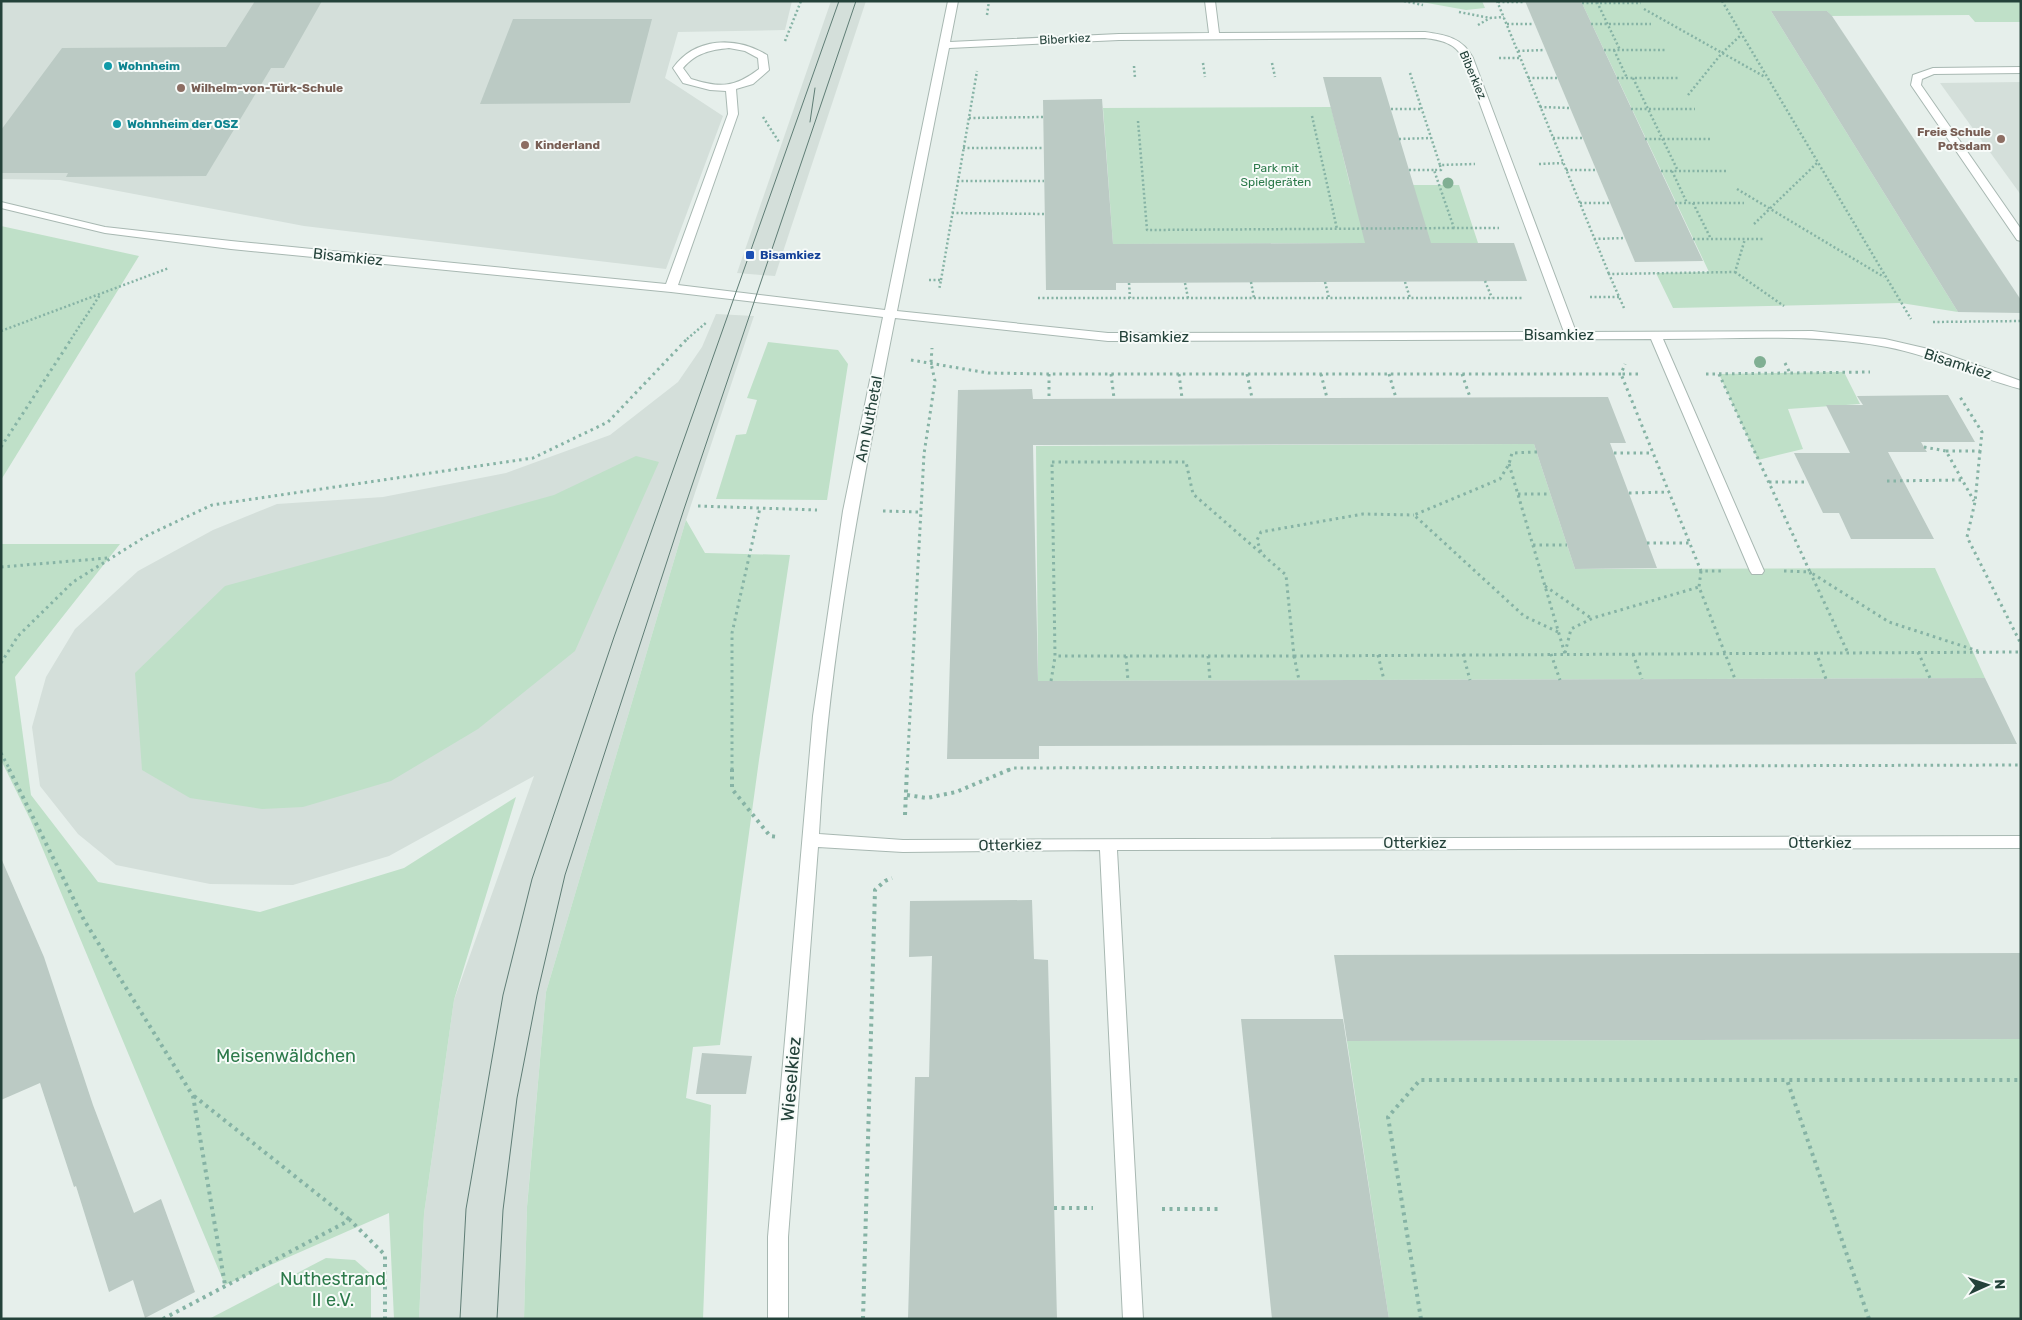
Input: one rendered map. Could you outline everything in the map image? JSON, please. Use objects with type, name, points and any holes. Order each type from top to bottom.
[{"type":"street","name":"Am Nuthetal","points":[[810,840],[812,786],[850,511],[953,1]]},
{"type":"street","points":[[1210,1],[1216,37]]},
{"type":"street","name":"Biberkiez","points":[[945,45],[1119,37],[1425,35],[1454,41],[1465,49],[1571,335]]},
{"type":"street","points":[[729,45],[748,48],[763,57],[764,70],[749,82],[731,87],[707,87],[687,81],[678,68],[687,56],[702,48],[729,45]]},
{"type":"street","points":[[2021,70],[1933,71],[1917,77],[1916,85],[2021,238]]},
{"type":"street","points":[[671,288],[733,114],[731,87]]},
{"type":"street","name":"Bisamkiez","points":[[1,205],[115,231],[241,246],[671,288],[933,319],[1108,337],[1812,334],[1885,343],[1934,354],[2021,385]]},
{"type":"street","points":[[1655,335],[1757,571]]},
{"type":"street","name":"Otterkiez","points":[[810,840],[903,846],[2021,842]]},
{"type":"street","name":"Wieselkiez","points":[[778,1319],[778,1237],[810,840]]},
{"type":"street","points":[[1108,844],[1133,1319]]},
{"type":"path","points":[[940,280],[989,1]]},
{"type":"path","points":[[1722,1],[1817,164],[1913,322]]},
{"type":"path","points":[[1524,2],[1498,2],[1594,239],[1637,335],[1621,374]]},
{"type":"path","points":[[1597,2],[1620,50]]},
{"type":"path","points":[[1582,3],[1641,3]]},
{"type":"path","points":[[1644,9],[1768,78]]},
{"type":"path","points":[[1507,24],[1534,24]]},
{"type":"path","points":[[1591,24],[1651,24]]},
{"type":"path","points":[[1688,95],[1722,53],[1741,35]]},
{"type":"path","points":[[1518,51],[1545,50]]},
{"type":"path","points":[[1604,50],[1665,50]]},
{"type":"path","points":[[1614,50],[1627,78]]},
{"type":"path","points":[[1203,63],[1205,78]]},
{"type":"path","points":[[1272,63],[1275,77]]},
{"type":"path","points":[[1134,64],[1135,78]]},
{"type":"path","points":[[1528,78],[1557,78]]},
{"type":"path","points":[[1617,78],[1679,78]]},
{"type":"path","points":[[1634,78],[1678,171]]},
{"type":"path","points":[[1540,107],[1570,108]]},
{"type":"path","points":[[1631,108],[1695,109]]},
{"type":"path","points":[[1391,109],[1422,109]]},
{"type":"path","points":[[759,112],[779,142]]},
{"type":"path","points":[[1312,116],[1337,229]]},
{"type":"path","points":[[969,118],[1043,117]]},
{"type":"path","points":[[1138,122],[1147,230],[1502,228]]},
{"type":"path","points":[[1399,138],[1431,138]]},
{"type":"path","points":[[1553,138],[1582,138]]},
{"type":"path","points":[[1645,139],[1711,139]]},
{"type":"path","points":[[963,148],[1044,148]]},
{"type":"path","points":[[1754,224],[1817,164]]},
{"type":"path","points":[[1409,170],[1442,170],[1440,165]]},
{"type":"path","points":[[1434,170],[1454,228]]},
{"type":"path","points":[[1566,170],[1596,170]]},
{"type":"path","points":[[1660,171],[1728,171]]},
{"type":"path","points":[[1672,171],[1687,203]]},
{"type":"path","points":[[958,181],[1044,181]]},
{"type":"path","points":[[1737,189],[1885,278]]},
{"type":"path","points":[[1580,203],[1610,203]]},
{"type":"path","points":[[1675,203],[1744,203]]},
{"type":"path","points":[[1693,203],[1711,239]]},
{"type":"path","points":[[952,213],[1045,214]]},
{"type":"path","points":[[1594,239],[1625,238]]},
{"type":"path","points":[[1692,239],[1763,239]]},
{"type":"path","points":[[1735,272],[1745,239]]},
{"type":"path","points":[[1,331],[160,272]]},
{"type":"path","points":[[1609,274],[1735,272],[1786,307],[1792,307]]},
{"type":"path","points":[[1251,282],[1254,298]]},
{"type":"path","points":[[1325,282],[1329,298]]},
{"type":"path","points":[[1405,282],[1410,298]]},
{"type":"path","points":[[1485,282],[1492,298]]},
{"type":"path","points":[[1129,283],[1130,298]]},
{"type":"path","points":[[1185,283],[1188,298]]},
{"type":"path","points":[[1,448],[100,294]]},
{"type":"path","points":[[1029,298],[1620,297]]},
{"type":"path","points":[[863,1319],[875,890],[885,881],[899,876],[903,846],[924,454],[935,381],[931,363],[933,319]]},
{"type":"path","points":[[1,662],[18,636],[73,582],[148,534],[212,504],[533,458],[608,422],[695,330],[709,320]]},
{"type":"path","points":[[1933,322],[2021,321]]},
{"type":"path","points":[[1934,354],[1982,432],[1975,502],[1967,537],[2021,644]]},
{"type":"path","points":[[1671,374],[1872,372]]},
{"type":"path","points":[[1049,374],[1049,399]]},
{"type":"path","points":[[1111,374],[1114,398]]},
{"type":"path","points":[[1179,374],[1182,398]]},
{"type":"path","points":[[1247,374],[1252,398]]},
{"type":"path","points":[[1321,374],[1327,398]]},
{"type":"path","points":[[1389,374],[1396,398]]},
{"type":"path","points":[[1462,374],[1470,397]]},
{"type":"path","points":[[1719,374],[1810,572],[1889,622],[1981,652]]},
{"type":"path","points":[[1924,447],[1946,451],[1980,451]]},
{"type":"path","points":[[1946,451],[1975,502]]},
{"type":"path","points":[[1261,553],[1258,540],[1261,532],[1363,514],[1414,515],[1500,478],[1509,464],[1512,453],[1536,452]]},
{"type":"path","points":[[1614,453],[1654,453]]},
{"type":"path","points":[[1051,681],[1055,656],[1052,462],[1186,462],[1193,494],[1286,575],[1294,655],[1299,680]]},
{"type":"path","points":[[1509,464],[1565,654]]},
{"type":"path","points":[[1887,481],[1962,480]]},
{"type":"path","points":[[1769,482],[1808,482]]},
{"type":"path","points":[[1629,493],[1669,492]]},
{"type":"path","points":[[1518,494],[1550,494]]},
{"type":"path","points":[[698,506],[850,511]]},
{"type":"path","points":[[760,508],[732,633],[732,789],[770,836],[810,840]]},
{"type":"path","points":[[1414,515],[1524,616],[1558,632]]},
{"type":"path","points":[[1647,543],[1689,542]]},
{"type":"path","points":[[1533,545],[1567,545]]},
{"type":"path","points":[[1,567],[108,558]]},
{"type":"path","points":[[1701,571],[1699,586],[1735,679]]},
{"type":"path","points":[[1545,586],[1592,618]]},
{"type":"path","points":[[1565,654],[1571,629],[1592,618],[1699,586]]},
{"type":"path","points":[[1816,652],[1826,679]]},
{"type":"path","points":[[1918,652],[1930,678]]},
{"type":"path","points":[[1055,656],[2021,652]]},
{"type":"path","points":[[1463,654],[1470,680]]},
{"type":"path","points":[[1551,654],[1560,680]]},
{"type":"path","points":[[1633,654],[1642,679]]},
{"type":"path","points":[[1378,655],[1384,680]]},
{"type":"path","points":[[1126,656],[1128,680]]},
{"type":"path","points":[[1208,656],[1210,680]]},
{"type":"path","points":[[1,753],[84,920],[193,1096],[350,1220],[385,1255],[385,1319]]},
{"type":"path","points":[[907,795],[927,798],[956,792],[1013,768],[2021,765]]},
{"type":"path","points":[[1422,1319],[1388,1117],[1420,1080],[2021,1080]]},
{"type":"path","points":[[1788,1080],[1869,1319]]},
{"type":"path","points":[[193,1096],[225,1285]]},
{"type":"path","points":[[163,1319],[350,1220]]},
{"type":"shaded area","points":[[1,1],[792,1],[785,30],[678,32],[665,78],[723,116],[666,269],[304,226],[60,180],[1,179]]},
{"type":"shaded area","points":[[831,1],[866,1],[775,276],[737,273]]},
{"type":"shaded area","name":"Freie Schule Potsdam","points":[[2021,82],[2021,195],[1940,83]]},
{"type":"shaded area","points":[[716,314],[754,316],[686,520],[546,992],[527,1206],[524,1319],[419,1319],[424,1214],[454,1000],[534,776],[389,856],[293,885],[210,884],[116,865],[78,834],[40,786],[32,727],[46,677],[75,629],[138,571],[213,530],[277,504],[383,497],[506,473],[610,435],[678,382],[702,347]]},
{"type":"green space","points":[[1416,1],[1482,1],[1485,8],[1466,10]]},
{"type":"green space","points":[[1581,1],[2021,1],[2021,22],[1975,22],[1969,15],[1831,16],[1827,11],[1771,11],[1958,312],[1901,303],[1673,308],[1656,273],[1709,272]]},
{"type":"green space","name":"Park mit Spielgeräten","points":[[1331,107],[1350,185],[1459,185],[1478,243],[1113,244],[1103,108]]},
{"type":"green space","points":[[1,226],[139,256],[1,480]]},
{"type":"green space","points":[[768,342],[838,350],[848,364],[827,500],[716,499],[736,435],[746,434],[757,400],[747,398]]},
{"type":"green space","points":[[1844,372],[1860,404],[1788,409],[1803,449],[1758,460],[1719,374]]},
{"type":"green space","points":[[1534,444],[1575,569],[1935,568],[1985,678],[1038,681],[1036,446]]},
{"type":"green space","points":[[636,456],[659,462],[575,651],[478,729],[391,781],[303,807],[262,809],[190,798],[142,770],[135,673],[225,586],[554,495]]},
{"type":"green space","points":[[686,520],[705,553],[790,555],[759,760],[720,1045],[693,1047],[686,1098],[711,1105],[703,1319],[524,1319],[527,1207],[546,992]]},
{"type":"green space","name":"Meisenwäldchen","points":[[1,544],[120,544],[15,677],[31,795],[98,882],[260,912],[404,868],[516,797],[454,1000],[424,1214],[419,1319],[394,1319],[389,1213],[225,1285],[31,821],[1,760]]},
{"type":"green space","points":[[2021,1039],[2021,1319],[1389,1319],[1347,1041]]},
{"type":"green space","name":"Nuthestrand II e.V.","points":[[326,1258],[355,1260],[371,1274],[371,1319],[209,1319]]},
{"type":"building","points":[[255,1],[322,1],[284,68],[271,68],[206,176],[66,177],[68,173],[1,173],[1,130],[62,48],[226,47]]},
{"type":"building","points":[[1525,1],[1581,1],[1703,261],[1635,262]]},
{"type":"building","points":[[1771,11],[1827,11],[1832,16],[2021,300],[2021,313],[1958,312]]},
{"type":"building","points":[[513,19],[652,19],[630,103],[480,104]]},
{"type":"building","points":[[1323,77],[1381,77],[1431,243],[1514,243],[1527,281],[1116,283],[1116,290],[1046,290],[1043,100],[1102,99],[1113,244],[1365,243]]},
{"type":"building","points":[[1032,389],[1033,399],[1608,397],[1626,443],[1610,443],[1657,568],[1575,569],[1534,444],[1033,445],[1038,681],[1985,678],[2017,744],[1039,746],[1039,759],[947,759],[958,390]]},
{"type":"building","points":[[1948,395],[1975,442],[1921,442],[1927,452],[1888,452],[1934,539],[1851,539],[1839,513],[1823,513],[1794,453],[1850,453],[1826,405],[1863,405],[1857,396]]},
{"type":"building","points":[[1,858],[44,957],[93,1105],[134,1213],[161,1199],[195,1292],[145,1318],[133,1280],[109,1292],[76,1186],[74,1187],[40,1083],[1,1100]]},
{"type":"building","points":[[1032,900],[1034,959],[1048,960],[1057,1319],[908,1319],[915,1077],[929,1077],[932,956],[909,957],[910,901]]},
{"type":"building","points":[[2021,953],[2021,1039],[1347,1041],[1334,955]]},
{"type":"building","points":[[1241,1019],[1343,1019],[1389,1319],[1272,1319]]},
{"type":"building","points":[[702,1053],[752,1056],[746,1094],[696,1094]]},
{"type":"tram line","points":[[460,1319],[466,1209],[503,995],[532,879],[614,637],[839,1]]},
{"type":"tram line","points":[[497,1319],[503,1210],[517,1098],[537,995],[565,875],[684,509],[856,1]]},
{"type":"tram line","points":[[810,122],[815,88]]},
{"type":"place","name":"Wohnheim","points":[[108,66]]},
{"type":"place","name":"Wilhelm-von-Türk-Schule","points":[[181,88]]},
{"type":"place","name":"Wohnheim der OSZ","points":[[117,124]]},
{"type":"place","name":"Freie Schule Potsdam","points":[[2001,139]]},
{"type":"place","name":"Kinderland","points":[[525,145]]},
{"type":"place","name":"Bisamkiez","points":[[750,255]]}]
